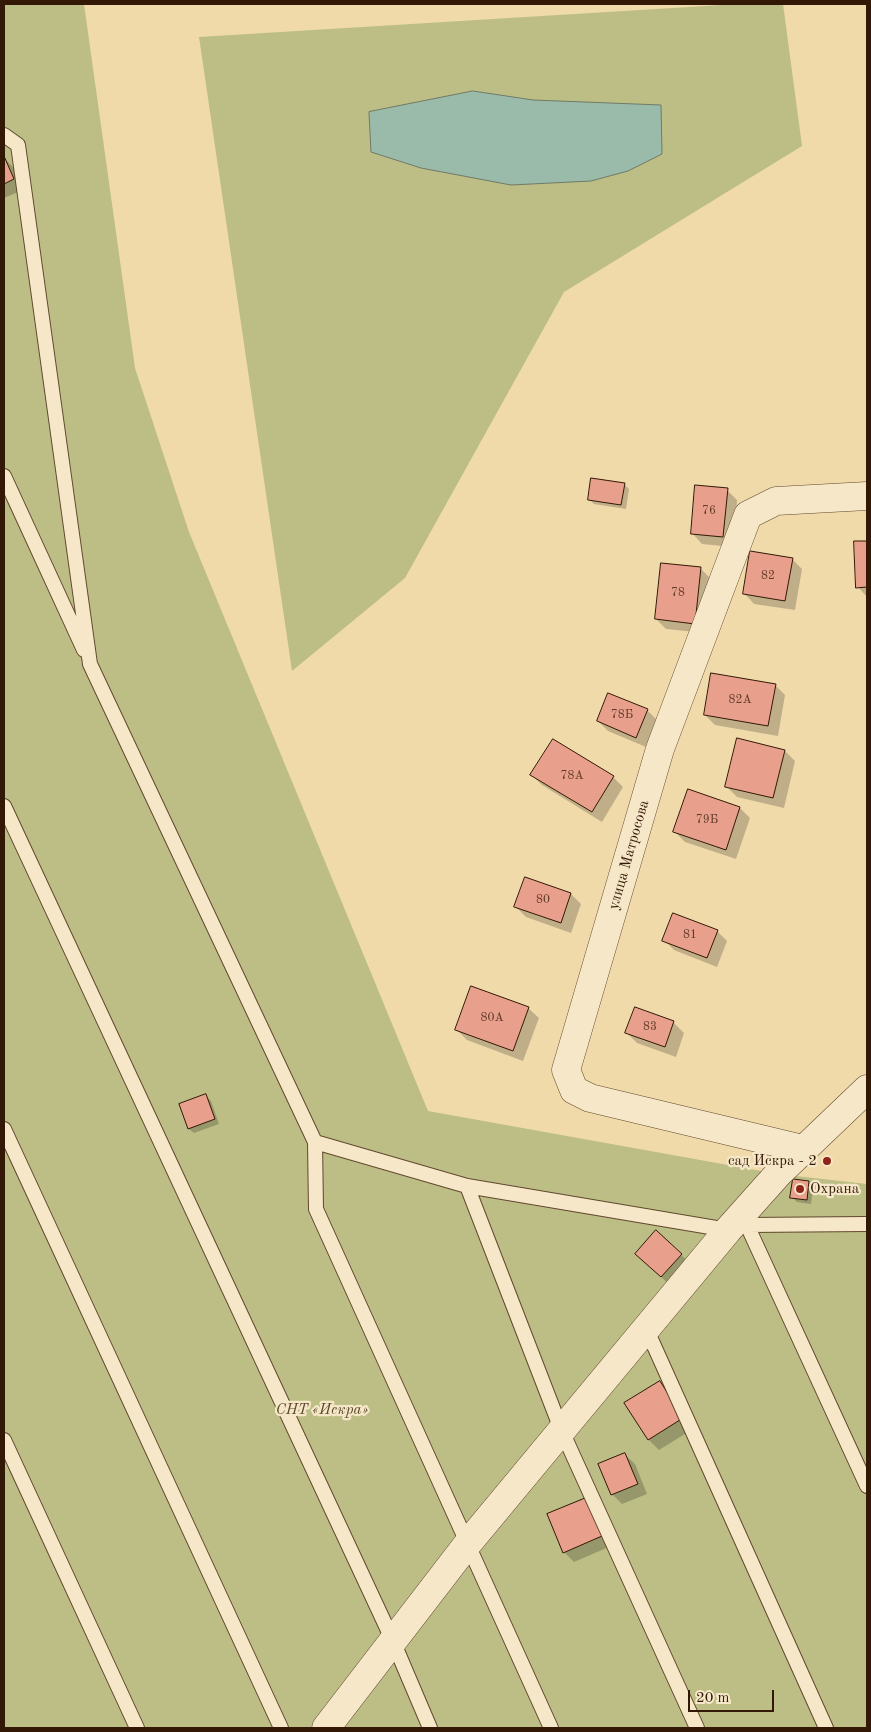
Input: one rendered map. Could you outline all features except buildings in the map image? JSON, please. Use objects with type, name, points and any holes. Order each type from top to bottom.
[{"type":"street","name":"улица Матросова","points":[[803,1149],[590,1098],[574,1090],[566,1070],[660,749],[748,515],[776,501],[867,496]]},
{"type":"street","points":[[326,1728],[469,1542],[646,1328],[738,1228],[803,1149],[867,1088]]},
{"type":"lane","points":[[4,135],[18,145],[90,664]]},
{"type":"lane","points":[[4,476],[90,664],[315,1142],[316,1209],[469,1542],[551,1728]]},
{"type":"lane","points":[[4,806],[393,1640],[430,1728]]},
{"type":"lane","points":[[4,1129],[281,1728]]},
{"type":"lane","points":[[315,1142],[467,1186],[738,1228],[867,1224]]},
{"type":"lane","points":[[467,1186],[561,1429],[696,1728]]},
{"type":"lane","points":[[738,1228],[867,1486]]},
{"type":"lane","points":[[646,1328],[826,1728]]},
{"type":"lane","points":[[4,1440],[137,1728]]},
{"type":"green space","name":"СНТ «Искра»","points":[[4,4],[84,4],[135,368],[189,532],[428,1111],[778,1174],[867,1184],[867,1728],[4,1728]]},
{"type":"green space","points":[[738,4],[783,4],[802,146],[564,292],[405,578],[292,671],[199,37]]},
{"type":"shaded area","points":[[473,91],[533,100],[661,105],[662,154],[628,171],[591,181],[511,185],[421,168],[371,152],[369,112]]},
{"type":"place","name":"сад Искра - 2","points":[[827,1161]]},
{"type":"place","name":"Охрана","points":[[800,1189]]}]
